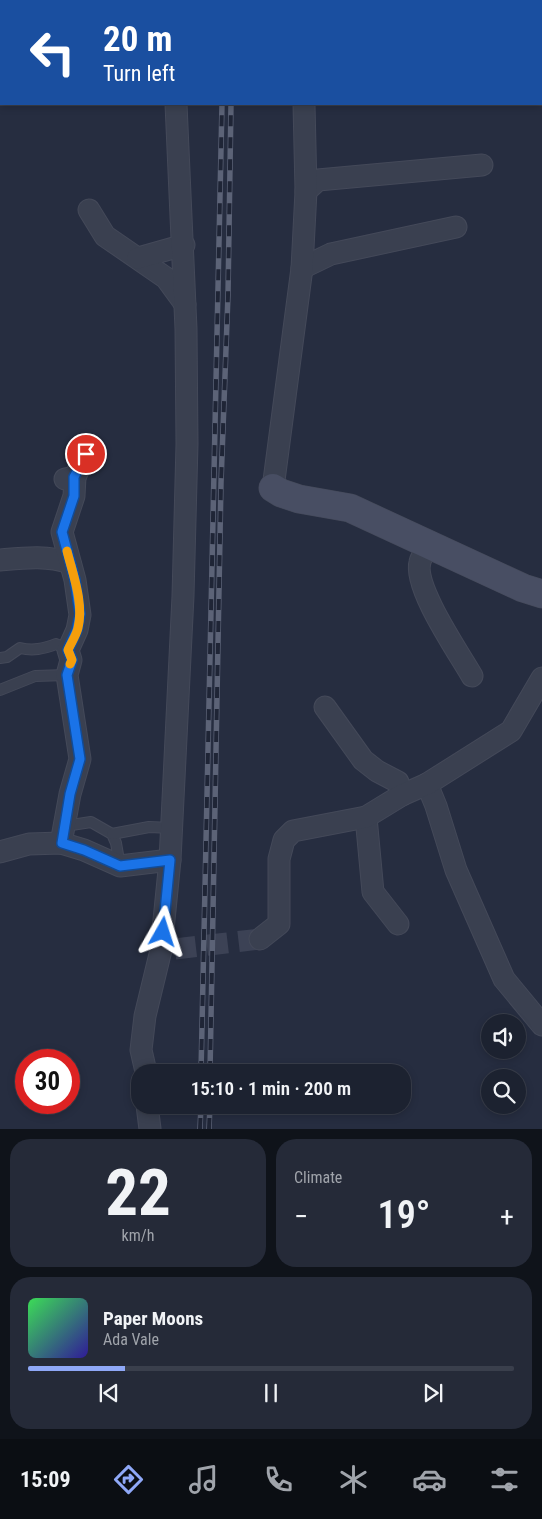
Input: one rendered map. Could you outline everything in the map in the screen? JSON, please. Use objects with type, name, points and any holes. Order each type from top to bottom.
[{"type":"street","points":[[144,1064],[141,1050],[144,1016],[168,950],[170,860],[183,596],[187,444],[184,245],[176,105]]},
{"type":"street","points":[[304,105],[306,191],[302,268],[273,488],[299,499],[350,508],[522,588],[542,594]]},
{"type":"street","points":[[306,191],[318,180],[482,165]]},
{"type":"street","points":[[89,210],[105,236],[166,278],[185,304]]},
{"type":"street","points":[[302,268],[331,254],[456,227]]},
{"type":"street","points":[[138,258],[184,245]]},
{"type":"street","points":[[63,835],[70,794],[80,759],[67,675],[72,660],[68,650],[77,630],[80,614],[75,580],[62,532],[74,496],[70,478],[86,454]]},
{"type":"street","points":[[430,545],[420,562],[421,582],[435,614],[472,676]]},
{"type":"street","points":[[0,560],[59,559],[70,563]]},
{"type":"street","points":[[260,939],[279,924],[280,859],[284,840],[293,831],[366,817],[402,795],[427,784],[511,732],[542,678]]},
{"type":"street","points":[[325,707],[363,760],[377,771],[398,782],[402,795]]},
{"type":"street","points":[[427,784],[456,870],[504,979],[542,1025]]},
{"type":"street","points":[[366,817],[372,892],[398,924]]},
{"type":"street","points":[[63,835],[84,850],[120,866],[170,860]]},
{"type":"street","points":[[0,852],[63,835]]},
{"type":"street","points":[[149,1114],[150,1129]]},
{"type":"lane","points":[[0,658],[7,657],[20,648],[30,651],[44,649],[56,644],[68,650]]},
{"type":"lane","points":[[0,690],[35,676],[67,675]]},
{"type":"lane","points":[[63,835],[90,822],[112,834],[116,843],[120,866]]},
{"type":"lane","points":[[112,834],[149,827],[172,828]]},
{"type":"tunnel","points":[[175,949],[260,939]]},
{"type":"railway","points":[[201,1064],[222,105]]},
{"type":"railway","points":[[210,1064],[221,483],[228,295],[231,105]]},
{"type":"railway","points":[[200,1129],[201,1114]]},
{"type":"railway","points":[[209,1129],[210,1114]]},
{"type":"slow traffic","points":[[67,551],[75,580],[80,614],[77,630],[68,650],[72,660],[70,664]]},
{"type":"route","points":[[86,454],[74,477],[74,496],[62,532],[75,580],[80,614],[77,630],[68,650],[72,660],[67,675],[80,759],[70,794],[62,843],[84,850],[120,866],[170,860],[163,932]]}]
